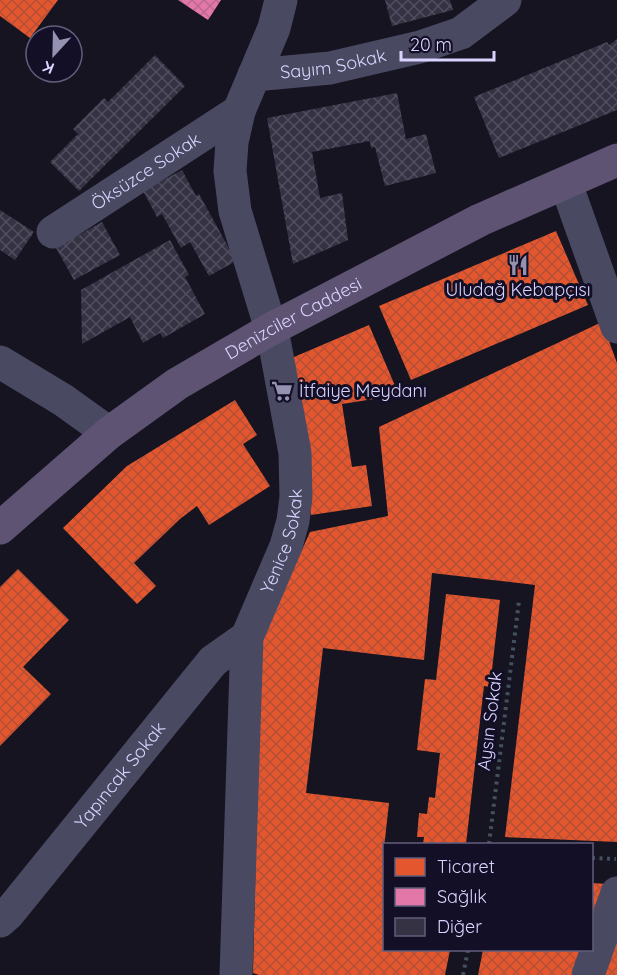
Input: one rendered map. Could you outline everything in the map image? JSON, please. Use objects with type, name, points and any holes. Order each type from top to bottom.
[{"type":"main road","name":"Denizciler Caddesi","points":[[0,528],[110,433],[177,384],[271,329],[480,220],[617,160]]},
{"type":"street","name":"Yenice Sokak","points":[[236,975],[247,637],[286,546],[293,521],[296,497],[295,453],[271,329],[235,211],[230,171],[232,142],[239,111],[274,28],[281,0]]},
{"type":"street","name":"Sayım Sokak","points":[[254,75],[330,68],[420,47],[461,33],[505,0]]},
{"type":"street","name":"Öksüzce Sokak","points":[[53,232],[239,111]]},
{"type":"street","points":[[566,184],[617,327]]},
{"type":"street","points":[[0,362],[63,400],[110,433]]},
{"type":"street","name":"Yapıncak Sokak","points":[[0,921],[213,661],[247,637]]},
{"type":"street","points":[[588,975],[617,893]]},
{"type":"path","name":"Aysın Sokak","points":[[489,843],[519,602]]},
{"type":"path","points":[[593,858],[617,859]]},
{"type":"path","points":[[463,975],[468,951]]},
{"type":"building: Ticaret","points":[[0,0],[58,0],[40,24],[24,24],[24,34],[0,16]]},
{"type":"building: Ticaret","points":[[556,231],[588,305],[411,380],[379,306]]},
{"type":"building: Ticaret","points":[[602,322],[617,363],[617,842],[505,837],[535,585],[432,573],[424,660],[323,648],[306,793],[389,803],[383,843],[383,951],[450,951],[445,975],[259,975],[253,973],[261,640],[310,532],[388,516],[379,427]]},
{"type":"building: Ticaret","points":[[369,325],[399,395],[342,404],[352,467],[366,465],[372,506],[311,515],[287,360]]},
{"type":"building: Ticaret","points":[[235,400],[257,435],[243,444],[270,486],[209,525],[197,506],[180,519],[134,563],[156,586],[137,604],[63,528],[127,466]]},
{"type":"building: Ticaret","points":[[18,569],[69,620],[23,667],[51,694],[0,746],[0,587]]},
{"type":"building: Ticaret","points":[[446,594],[500,600],[490,687],[484,686],[466,843],[423,843],[424,837],[417,837],[419,813],[427,814],[429,797],[435,798],[440,753],[417,750],[425,679],[436,680]]},
{"type":"building: Ticaret","points":[[593,883],[607,884],[593,925]]},
{"type":"building: Ticaret","points":[[617,924],[617,975],[600,975]]},
{"type":"building: Ticaret","points":[[483,951],[584,951],[576,975],[478,975]]},
{"type":"building: Sağlık","points":[[178,0],[221,0],[208,20]]},
{"type":"building: Diğer","points":[[385,0],[450,0],[453,10],[392,26]]},
{"type":"building: Diğer","points":[[617,39],[617,110],[499,158],[474,97],[607,42],[609,45]]},
{"type":"building: Diğer","points":[[155,55],[185,86],[79,191],[50,162],[78,134],[73,129],[104,98],[108,102]]},
{"type":"building: Diğer","points":[[397,93],[406,139],[426,134],[436,173],[385,186],[375,147],[371,148],[370,141],[312,152],[320,198],[342,193],[348,240],[293,264],[267,118]]},
{"type":"building: Diğer","points":[[182,170],[196,196],[199,194],[236,261],[209,276],[190,242],[181,248],[162,214],[157,217],[143,191]]},
{"type":"building: Diğer","points":[[0,210],[34,232],[15,260],[0,250]]},
{"type":"building: Diğer","points":[[102,222],[120,255],[74,280],[56,248]]},
{"type":"building: Diğer","points":[[170,240],[189,275],[185,277],[205,314],[163,338],[160,333],[143,343],[130,317],[82,344],[81,290]]},
{"type":"place","name":"Uludağ Kebapçısı","points":[[518,265]]},
{"type":"place","name":"İtfaiye Meydanı","points":[[282,391]]}]
